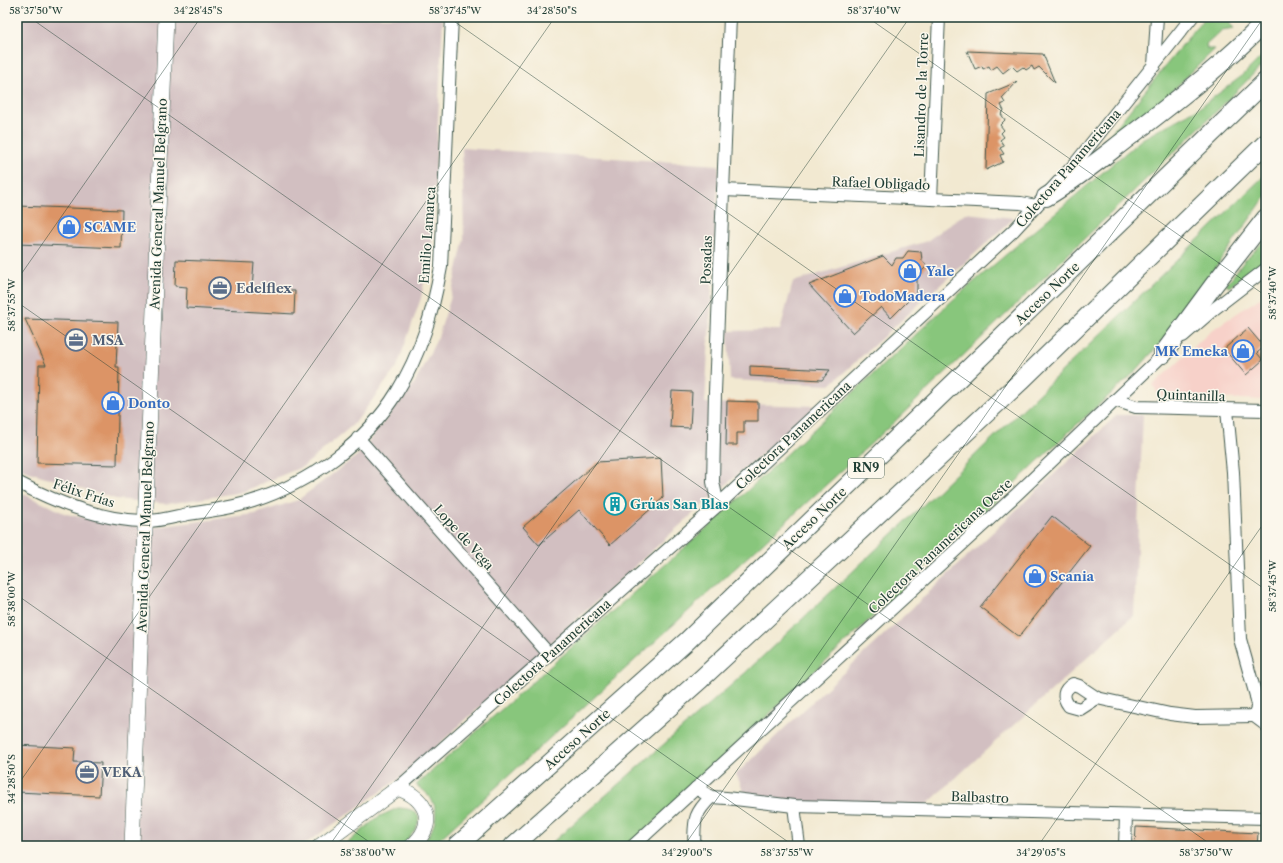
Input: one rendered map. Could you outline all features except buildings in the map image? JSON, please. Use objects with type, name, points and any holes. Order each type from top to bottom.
[{"type":"highway","points":[[1041,202],[1067,185],[1170,106],[1245,42],[1266,21]]},
{"type":"highway","name":"Acceso Norte","points":[[457,846],[687,641],[1266,82]]},
{"type":"highway","points":[[513,846],[701,679],[1021,381],[1266,143]]},
{"type":"highway","points":[[1163,354],[1266,218]]},
{"type":"main road","name":"Avenida General Manuel Belgrano","points":[[132,846],[166,17]]},
{"type":"main road","name":"Colectora Panamericana","points":[[320,846],[398,788]]},
{"type":"main road","points":[[398,788],[415,796],[426,812],[427,821],[425,830],[412,846]]},
{"type":"street","name":"Emilio Lamarca","points":[[145,522],[237,506],[278,492],[324,466],[358,438],[378,417],[397,393],[411,369],[422,345],[437,289],[441,267],[452,17]]},
{"type":"street","name":"Posadas","points":[[718,505],[713,482],[715,392],[730,17]]},
{"type":"street","name":"Lisandro de la Torre","points":[[931,199],[939,17]]},
{"type":"street","points":[[1154,66],[1157,17]]},
{"type":"street","name":"Colectora Panamericana","points":[[398,788],[718,505],[883,353],[1041,202],[1154,66],[1192,17]]},
{"type":"street","name":"Rafael Obligado","points":[[723,190],[1020,203],[1041,202]]},
{"type":"street","name":"Colectora Panamericana Oeste","points":[[633,846],[1033,479],[1163,354],[1214,309],[1266,269]]},
{"type":"street","name":"Quintanilla","points":[[1115,400],[1136,407],[1266,410]]},
{"type":"street","points":[[1227,410],[1233,472],[1240,639],[1261,697],[1254,716]]},
{"type":"street","name":"Lope de Vega","points":[[358,438],[549,654]]},
{"type":"street","name":"Félix Frías","points":[[17,482],[43,495],[87,511],[112,518],[145,522]]},
{"type":"street","points":[[1097,698],[1170,714],[1195,717],[1254,716],[1266,725]]},
{"type":"street","points":[[694,846],[695,819],[699,810],[711,798],[696,788]]},
{"type":"street","name":"Balbastro","points":[[711,798],[726,798],[794,806],[1126,816],[1266,818]]},
{"type":"street","points":[[794,806],[799,846]]},
{"type":"street","points":[[1125,846],[1126,816]]},
{"type":"shaded area","points":[[17,17],[443,17],[432,243],[421,298],[397,367],[355,423],[304,466],[242,492],[167,504],[116,499],[17,468]]},
{"type":"shaded area","points":[[462,148],[719,165],[705,403],[817,406],[698,509],[407,773],[302,846],[17,846],[17,491],[66,514],[123,525],[157,527],[255,514],[298,500],[358,455],[415,382],[438,337],[450,300],[464,239]]},
{"type":"shaded area","points":[[965,213],[1014,218],[830,385],[730,380],[728,331],[780,330],[793,282],[927,241]]},
{"type":"shaded area","points":[[1266,294],[1266,400],[1159,396],[1153,385],[1212,330]]},
{"type":"shaded area","points":[[1117,415],[1143,415],[1134,615],[925,806],[794,804],[757,798],[744,792],[736,774]]},
{"type":"green space","points":[[1205,17],[1235,17],[1229,23],[1234,28],[1222,30],[1206,45],[1207,49],[1215,49],[1163,100],[1087,163]]},
{"type":"green space","points":[[1266,52],[1266,61],[1225,103],[887,429],[432,846],[421,846],[432,829],[436,813],[431,798],[416,785],[718,518],[955,298],[1142,139],[1199,108],[1242,76]]},
{"type":"green space","points":[[1266,174],[1266,196],[1170,332],[1135,372],[1072,429],[660,817],[628,846],[548,846],[745,673],[938,491]]},
{"type":"green space","points":[[1266,239],[1266,259],[1229,287],[1226,285],[1245,260]]},
{"type":"green space","points":[[398,808],[409,809],[415,812],[418,817],[416,828],[401,846],[344,846],[378,817]]},
{"type":"place","name":"SCAME","points":[[69,227]]},
{"type":"place","name":"Yale","points":[[910,271]]},
{"type":"place","name":"Edelflex","points":[[220,288]]},
{"type":"place","name":"TodoMadera","points":[[845,296]]},
{"type":"place","name":"MSA","points":[[76,340]]},
{"type":"place","name":"MK Emeka","points":[[1243,351]]},
{"type":"place","name":"Donto","points":[[113,403]]},
{"type":"place","name":"Grúas San Blas","points":[[615,504]]},
{"type":"place","name":"Scania","points":[[1035,576]]},
{"type":"place","name":"VEKA","points":[[87,772]]}]
